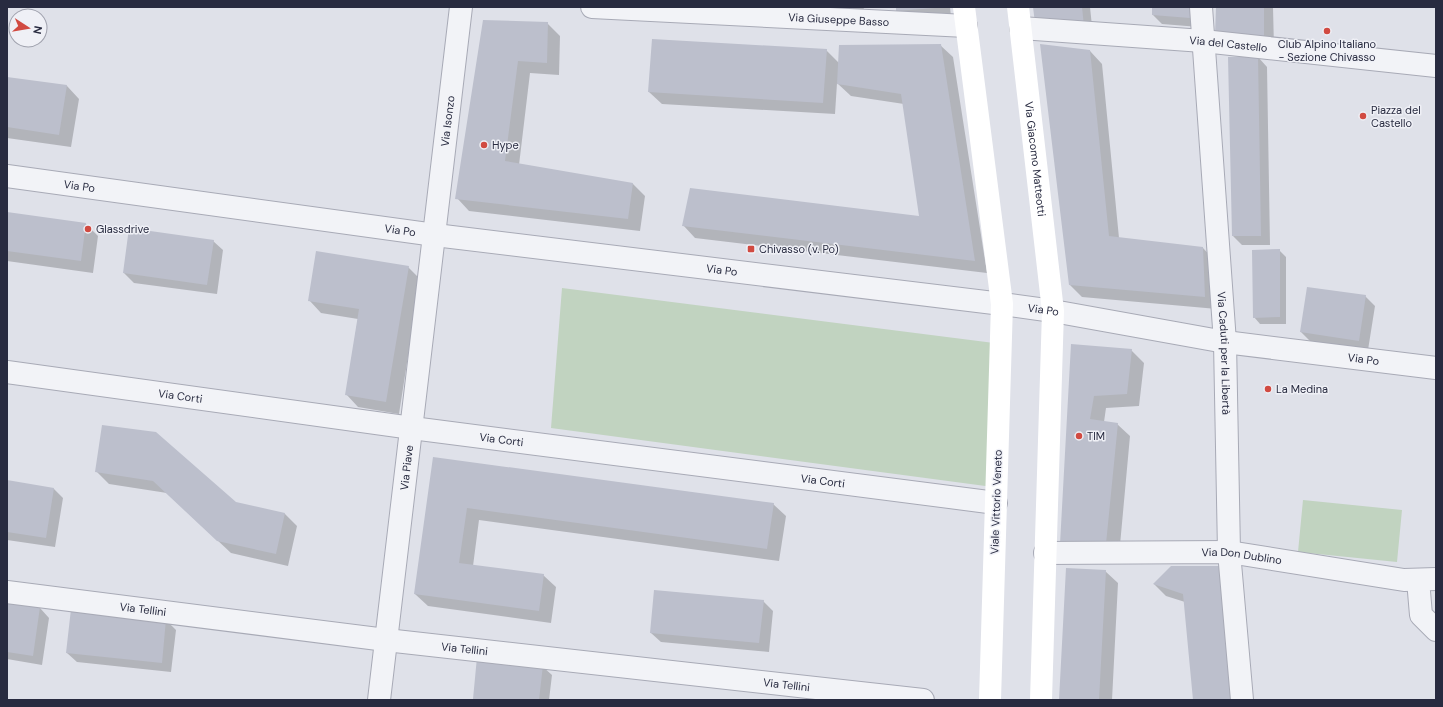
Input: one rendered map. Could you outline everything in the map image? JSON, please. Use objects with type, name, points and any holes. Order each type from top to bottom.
[{"type":"main road","points":[[965,17],[1002,304]]},
{"type":"main road","name":"Via Giacomo Matteotti","points":[[1020,18],[1052,311]]},
{"type":"main road","name":"Viale Vittorio Veneto","points":[[990,700],[1002,304]]},
{"type":"main road","points":[[1041,700],[1052,311]]},
{"type":"street","name":"Via Isonzo","points":[[435,235],[461,7]]},
{"type":"street","name":"Via Giuseppe Basso","points":[[592,7],[965,17]]},
{"type":"street","name":"Via Caduti per la Libertà","points":[[1201,7],[1225,342],[1229,552],[1242,700]]},
{"type":"street","name":"Via del Castello","points":[[1020,18],[1203,41],[1436,66]]},
{"type":"street","name":"Via Po","points":[[7,176],[435,235],[1002,304],[1052,311],[1225,342],[1436,368]]},
{"type":"street","name":"Via Piave","points":[[379,700],[435,235]]},
{"type":"street","name":"Via Corti","points":[[7,372],[412,428],[996,503]]},
{"type":"street","name":"Via Don Dublino","points":[[1045,554],[1229,552],[1404,580],[1427,580]]},
{"type":"street","points":[[1427,580],[1421,615],[1436,630]]},
{"type":"street","name":"Via Tellini","points":[[7,592],[386,640],[923,700]]},
{"type":"green space","points":[[562,288],[994,343],[993,487],[551,428]]},
{"type":"green space","points":[[1303,500],[1402,510],[1397,562],[1298,552]]},
{"type":"building","points":[[853,7],[853,11],[825,8]]},
{"type":"building","points":[[896,7],[935,7],[935,8],[896,11]]},
{"type":"building","points":[[1033,7],[1082,7],[1084,26],[1035,23]]},
{"type":"building","points":[[1152,7],[1190,7],[1190,18],[1152,15]]},
{"type":"building","points":[[1216,7],[1264,7],[1264,38],[1215,35]]},
{"type":"building","points":[[483,20],[548,22],[547,63],[518,61],[505,161],[633,183],[628,219],[455,199]]},
{"type":"building","points":[[652,39],[827,49],[823,103],[648,92]]},
{"type":"building","points":[[941,44],[975,261],[682,226],[690,188],[919,216],[901,94],[837,84],[839,45]]},
{"type":"building","points":[[1040,44],[1090,50],[1109,236],[1203,247],[1205,297],[1069,285]]},
{"type":"building","points":[[1258,56],[1261,236],[1232,236],[1228,57]]},
{"type":"building","points":[[7,77],[67,85],[59,135],[7,127]]},
{"type":"building","points":[[7,212],[86,223],[81,261],[7,251]]},
{"type":"building","points":[[129,228],[214,240],[207,285],[123,273]]},
{"type":"building","points":[[1280,249],[1280,317],[1253,318],[1252,250]]},
{"type":"building","points":[[316,251],[409,266],[386,402],[345,395],[359,309],[308,301]]},
{"type":"building","points":[[1307,287],[1366,295],[1359,341],[1300,332]]},
{"type":"building","points":[[1071,344],[1132,349],[1127,394],[1094,396],[1090,419],[1118,423],[1106,544],[1060,544]]},
{"type":"building","points":[[102,425],[156,432],[236,502],[285,513],[276,554],[217,541],[153,481],[95,472]]},
{"type":"building","points":[[433,457],[774,503],[767,549],[467,508],[459,563],[544,574],[539,611],[414,594]]},
{"type":"building","points":[[7,480],[54,488],[46,538],[7,532]]},
{"type":"building","points":[[1171,566],[1222,566],[1231,700],[1193,700],[1183,594],[1153,584]]},
{"type":"building","points":[[1066,568],[1106,570],[1099,700],[1059,700]]},
{"type":"building","points":[[654,590],[764,600],[759,643],[650,633]]},
{"type":"building","points":[[7,602],[40,607],[33,656],[7,652]]},
{"type":"building","points":[[71,609],[166,619],[162,663],[66,653]]},
{"type":"building","points":[[477,657],[543,665],[539,700],[473,699]]},
{"type":"place","name":"Club Alpino Italiano - Sezione Chivasso","points":[[1327,31]]},
{"type":"place","name":"Piazza del Castello","points":[[1363,116]]},
{"type":"place","name":"Hype","points":[[484,145]]},
{"type":"place","name":"Glassdrive","points":[[88,229]]},
{"type":"place","name":"Chivasso (v. Po)","points":[[751,249]]},
{"type":"place","name":"La Medina","points":[[1268,389]]},
{"type":"place","name":"TIM","points":[[1079,436]]}]
